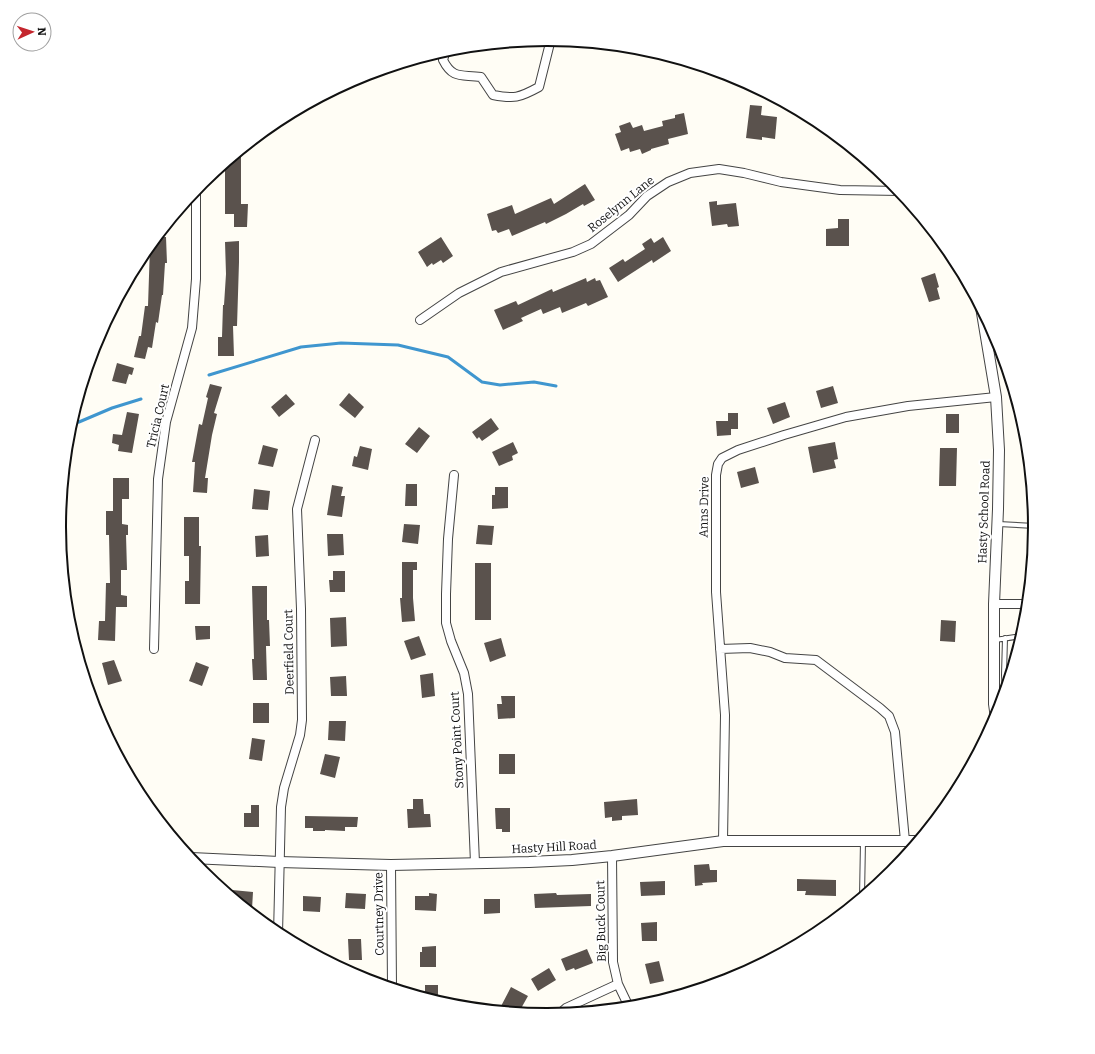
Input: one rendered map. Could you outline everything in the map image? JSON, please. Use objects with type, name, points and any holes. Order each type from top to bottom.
[{"type":"street","points":[[444,57],[443,60],[448,70],[461,76],[470,75],[481,77],[493,95],[510,98],[524,95],[538,87],[549,46]]},
{"type":"street","name":"Roselynn Lane","points":[[420,320],[459,293],[501,272],[573,252],[591,244],[630,215],[647,196],[668,182],[690,173],[719,169],[744,173],[781,182],[840,190],[892,191]]},
{"type":"street","name":"Tricia Court","points":[[154,649],[158,479],[166,422],[192,328],[196,279],[196,199]]},
{"type":"street","name":"Hasty School Road","points":[[984,325],[996,397],[999,450],[998,524],[994,604],[994,640],[997,697]]},
{"type":"street","name":"Anns Drive","points":[[723,841],[725,715],[716,592],[716,476],[718,464],[722,458],[738,450],[846,416],[908,406],[996,397]]},
{"type":"street","name":"Deerfield Court","points":[[278,926],[281,807],[284,788],[300,735],[302,720],[301,609],[297,509],[315,440]]},
{"type":"street","name":"Stony Point Court","points":[[454,475],[448,539],[446,623],[464,674],[468,694],[475,863]]},
{"type":"street","points":[[994,604],[1022,604]]},
{"type":"street","points":[[720,649],[760,649],[785,658],[816,660],[889,716],[895,732],[905,841]]},
{"type":"street","name":"Hasty Hill Road","points":[[199,858],[391,865],[536,862],[612,856],[723,841],[912,841]]},
{"type":"street","name":"Big Buck Court","points":[[612,856],[613,962],[618,984],[626,1001]]},
{"type":"street","name":"Courtney Drive","points":[[391,865],[392,982]]},
{"type":"street","points":[[567,1007],[618,984]]},
{"type":"lane","points":[[998,524],[1028,526]]},
{"type":"lane","points":[[994,640],[1015,637]]},
{"type":"lane","points":[[1004,678],[1005,638]]},
{"type":"lane","points":[[862,891],[863,841]]},
{"type":"building","points":[[750,105],[762,106],[761,115],[777,117],[775,139],[762,137],[762,140],[746,138]]},
{"type":"building","points":[[684,113],[688,134],[668,139],[669,144],[651,149],[642,154],[640,149],[630,152],[629,148],[621,151],[615,134],[621,132],[619,126],[630,122],[633,128],[642,125],[644,131],[663,126],[662,121],[675,118],[675,115]]},
{"type":"building","points":[[241,156],[241,204],[248,204],[247,227],[234,227],[234,214],[225,214],[225,170]]},
{"type":"building","points":[[585,184],[595,200],[584,206],[583,204],[546,224],[545,222],[512,236],[509,229],[498,233],[496,230],[492,231],[487,214],[512,205],[515,214],[551,198],[554,204]]},
{"type":"building","points":[[717,201],[717,205],[736,203],[739,226],[728,227],[727,224],[712,226],[709,202]]},
{"type":"building","points":[[838,219],[849,219],[849,246],[826,246],[826,229],[838,228]]},
{"type":"building","points":[[164,237],[166,237],[167,263],[165,263],[163,295],[158,323],[156,322],[152,348],[148,347],[145,359],[134,357],[139,336],[141,336],[145,306],[148,306],[150,258]]},
{"type":"building","points":[[441,237],[453,256],[443,263],[441,260],[433,265],[432,263],[427,267],[418,252]]},
{"type":"building","points":[[663,237],[671,251],[653,263],[652,260],[618,282],[609,268],[623,259],[625,262],[645,249],[642,244],[651,238],[654,243]]},
{"type":"building","points":[[239,241],[237,326],[233,326],[234,356],[218,356],[218,337],[222,337],[226,274],[225,242]]},
{"type":"building","points":[[935,273],[939,287],[937,288],[940,299],[929,302],[921,278]]},
{"type":"building","points":[[586,278],[587,282],[595,278],[596,281],[600,280],[608,297],[588,306],[586,303],[562,313],[560,307],[543,314],[541,309],[521,318],[523,321],[503,330],[494,310],[516,301],[518,305],[552,289],[553,292]]},
{"type":"building","points":[[117,363],[134,368],[132,375],[129,374],[126,384],[112,381]]},
{"type":"building","points":[[210,384],[222,387],[214,413],[217,414],[205,478],[208,478],[207,493],[193,492],[195,462],[192,462],[199,424],[202,425],[208,398],[206,397]]},
{"type":"building","points":[[833,386],[838,403],[821,408],[816,391]]},
{"type":"building","points":[[349,393],[364,407],[355,418],[339,405]]},
{"type":"building","points":[[286,394],[295,404],[279,417],[271,407]]},
{"type":"building","points":[[785,402],[790,417],[773,424],[767,408]]},
{"type":"building","points":[[127,412],[139,414],[132,453],[118,451],[119,445],[112,443],[113,434],[122,435]]},
{"type":"building","points":[[728,413],[738,413],[738,429],[731,429],[731,435],[717,436],[716,421],[728,421]]},
{"type":"building","points":[[946,414],[959,414],[959,433],[946,433]]},
{"type":"building","points":[[491,418],[499,429],[482,441],[479,437],[477,439],[472,432]]},
{"type":"building","points":[[419,427],[430,436],[417,453],[405,444]]},
{"type":"building","points":[[513,442],[518,453],[512,456],[513,460],[499,466],[492,452]]},
{"type":"building","points":[[835,442],[838,459],[834,460],[836,468],[813,473],[808,447]]},
{"type":"building","points":[[263,445],[278,449],[273,467],[258,464]]},
{"type":"building","points":[[360,446],[372,449],[368,470],[352,466],[354,456],[357,457]]},
{"type":"building","points":[[940,448],[957,448],[956,486],[939,486]]},
{"type":"building","points":[[755,467],[759,483],[741,488],[737,472]]},
{"type":"building","points":[[113,478],[129,478],[129,499],[122,499],[122,524],[128,525],[128,535],[126,535],[127,570],[121,570],[121,595],[127,596],[127,607],[116,607],[115,641],[98,640],[99,621],[105,621],[106,583],[110,583],[109,535],[106,535],[106,511],[113,511]]},
{"type":"building","points":[[406,484],[417,484],[417,506],[405,506]]},
{"type":"building","points":[[332,485],[343,487],[341,496],[345,496],[342,517],[327,515]]},
{"type":"building","points":[[495,487],[508,487],[508,508],[492,509],[492,495],[495,495]]},
{"type":"building","points":[[254,489],[270,491],[268,510],[252,509]]},
{"type":"building","points":[[184,517],[199,517],[199,546],[201,546],[200,604],[185,604],[185,581],[189,581],[189,556],[184,556]]},
{"type":"building","points":[[404,524],[420,525],[418,544],[402,542]]},
{"type":"building","points":[[478,525],[494,526],[492,545],[476,544]]},
{"type":"building","points":[[327,534],[343,534],[344,555],[328,556]]},
{"type":"building","points":[[268,535],[269,556],[256,557],[255,536]]},
{"type":"building","points":[[402,562],[417,562],[417,570],[413,570],[415,621],[402,622],[400,598],[402,598]]},
{"type":"building","points":[[475,563],[491,563],[491,620],[475,620]]},
{"type":"building","points":[[333,571],[345,571],[345,592],[330,592],[329,580],[333,580]]},
{"type":"building","points":[[252,586],[267,586],[267,620],[269,620],[270,646],[266,646],[267,680],[253,680],[252,659],[254,659]]},
{"type":"building","points":[[346,617],[347,646],[331,647],[330,618]]},
{"type":"building","points":[[941,620],[956,621],[955,642],[940,641]]},
{"type":"building","points":[[195,626],[210,626],[210,639],[196,640]]},
{"type":"building","points":[[419,636],[426,655],[411,660],[404,641]]},
{"type":"building","points":[[501,638],[506,656],[490,662],[484,643]]},
{"type":"building","points":[[114,660],[122,681],[108,685],[102,663]]},
{"type":"building","points":[[196,662],[209,667],[202,686],[189,681]]},
{"type":"building","points":[[433,673],[435,696],[422,698],[420,675]]},
{"type":"building","points":[[346,676],[347,696],[331,696],[330,677]]},
{"type":"building","points":[[501,696],[515,696],[515,718],[498,719],[497,704],[502,704]]},
{"type":"building","points":[[253,703],[269,703],[269,723],[253,723]]},
{"type":"building","points":[[329,721],[346,721],[345,741],[328,740]]},
{"type":"building","points":[[252,738],[265,740],[262,761],[249,759]]},
{"type":"building","points":[[325,754],[340,757],[335,778],[320,774]]},
{"type":"building","points":[[499,754],[515,754],[515,774],[499,774]]},
{"type":"building","points":[[413,799],[423,799],[424,814],[430,814],[431,827],[408,828],[407,809],[413,809]]},
{"type":"building","points":[[637,799],[638,815],[622,816],[622,820],[612,821],[612,817],[605,818],[604,802]]},
{"type":"building","points":[[251,805],[259,805],[259,827],[244,827],[244,813],[251,813]]},
{"type":"building","points":[[495,808],[510,808],[510,832],[502,832],[502,829],[496,829]]},
{"type":"building","points":[[305,816],[358,817],[357,827],[345,827],[345,831],[313,831],[313,828],[305,828]]},
{"type":"building","points":[[709,864],[710,870],[717,870],[717,882],[702,883],[703,885],[695,886],[694,865]]},
{"type":"building","points":[[797,879],[836,880],[836,896],[805,895],[806,891],[797,891]]},
{"type":"building","points":[[665,881],[665,895],[641,896],[640,882]]},
{"type":"building","points":[[232,891],[253,892],[252,907]]},
{"type":"building","points":[[346,893],[366,894],[365,909],[345,908]]},
{"type":"building","points":[[429,893],[437,894],[436,911],[415,910],[415,896],[429,896]]},
{"type":"building","points":[[556,893],[557,895],[591,894],[591,906],[535,908],[534,894]]},
{"type":"building","points":[[303,896],[321,897],[320,912],[303,911]]},
{"type":"building","points":[[484,899],[500,899],[500,913],[484,914]]},
{"type":"building","points":[[657,922],[657,941],[642,941],[641,923]]},
{"type":"building","points":[[348,939],[361,939],[362,960],[349,960]]},
{"type":"building","points":[[436,946],[436,967],[420,967],[420,952],[422,952],[422,947]]},
{"type":"building","points":[[587,949],[593,963],[575,970],[574,968],[566,971],[561,959]]},
{"type":"building","points":[[659,961],[664,981],[650,984],[645,964]]},
{"type":"building","points":[[549,968],[556,980],[538,991],[531,979]]},
{"type":"building","points":[[425,985],[438,985],[438,995],[425,992]]},
{"type":"building","points":[[511,987],[528,996],[522,1007],[501,1006]]},
{"type":"waterway","points":[[209,375],[301,347],[341,343],[398,345],[448,357],[482,382],[500,385],[534,382],[556,386]]},
{"type":"waterway","points":[[79,422],[112,408],[141,399]]}]
